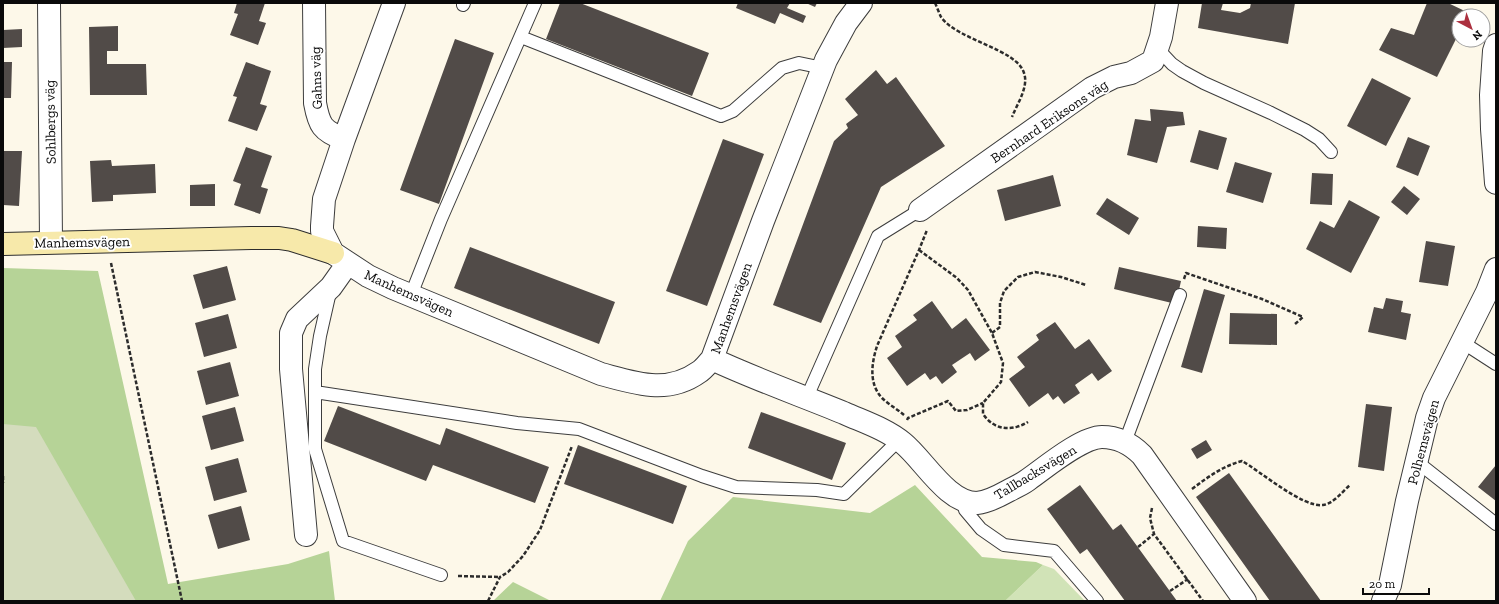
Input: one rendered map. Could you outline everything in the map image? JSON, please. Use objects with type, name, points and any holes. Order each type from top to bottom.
[{"type":"street","name":"Sohlbergs väg","points":[[49,3],[51,242]]},
{"type":"street","name":"Gahns väg","points":[[314,3],[316,110],[319,122],[324,130],[344,139]]},
{"type":"street","points":[[340,258],[322,231],[324,198],[394,3]]},
{"type":"street","name":"Manhemsvägen","points":[[3,244],[279,238],[310,245],[340,258],[368,276],[411,295],[602,374],[637,384],[665,385],[681,382],[699,372],[712,359],[760,229],[823,68],[846,23],[860,3]]},
{"type":"street","name":"Bernhard Eriksons väg","points":[[923,220],[1092,88],[1114,77],[1131,73],[1153,61],[1158,48],[1168,3]]},
{"type":"street","points":[[1496,45],[1494,51],[1491,95],[1496,183]]},
{"type":"street","name":"Manhemsvägen","points":[[306,535],[290,369],[291,333],[297,319],[331,287],[340,258]]},
{"type":"street","name":"Polhemsvägen","points":[[1384,601],[1390,585],[1416,461],[1427,418],[1434,398],[1487,292],[1496,269]]},
{"type":"street","name":"Tallbacksvägen","points":[[712,359],[739,372],[807,397],[884,430],[904,444],[938,481],[962,499],[977,503],[995,499],[1029,480],[1048,464],[1094,438],[1112,438],[1125,442],[1142,455],[1245,601]]},
{"type":"lane","points":[[411,295],[441,219],[535,3]]},
{"type":"lane","points":[[520,37],[721,116],[733,112],[782,68],[799,64],[823,68]]},
{"type":"lane","points":[[1158,48],[1172,64],[1182,71],[1204,83],[1305,130],[1318,139],[1331,152]]},
{"type":"lane","points":[[807,397],[878,236],[923,220]]},
{"type":"lane","points":[[331,287],[320,336],[315,369],[315,449],[343,541],[441,575]]},
{"type":"lane","points":[[1125,442],[1180,295]]},
{"type":"lane","points":[[1462,342],[1496,364]]},
{"type":"lane","points":[[315,392],[517,424],[579,429],[702,476],[736,487],[817,490],[844,494],[899,440]]},
{"type":"lane","points":[[1416,461],[1496,524]]},
{"type":"lane","points":[[962,499],[965,510],[981,529],[1004,545],[1054,551],[1097,601]]},
{"type":"path","points":[[935,3],[942,18],[959,32],[1016,61],[1024,73],[1024,87],[1010,121]]},
{"type":"path","points":[[908,418],[882,398],[876,389],[873,377],[872,362],[877,346],[919,250],[923,220]]},
{"type":"path","points":[[108,241],[112,275],[182,601]]},
{"type":"path","points":[[899,440],[908,418],[948,401],[956,411],[967,410],[984,403],[1001,382],[1003,363],[992,333],[968,290],[957,278],[919,250]]},
{"type":"path","points":[[992,333],[1000,327],[1000,303],[1004,291],[1018,277],[1035,272],[1061,277],[1086,285]]},
{"type":"path","points":[[1180,295],[1186,273],[1262,299],[1303,317],[1295,324]]},
{"type":"path","points":[[984,403],[983,414],[995,426],[1009,428],[1021,426],[1028,422]]},
{"type":"path","points":[[488,601],[500,577],[508,572],[524,556],[540,530],[579,429]]},
{"type":"path","points":[[1175,501],[1210,476],[1230,464],[1242,461],[1303,501],[1322,506],[1333,500],[1350,485]]},
{"type":"path","points":[[1156,474],[1150,518],[1154,534],[1203,601]]},
{"type":"path","points":[[3,476],[3,483]]},
{"type":"path","points":[[1138,547],[1154,534]]},
{"type":"path","points":[[441,575],[500,577]]},
{"type":"path","points":[[1170,591],[1188,579]]},
{"type":"green space","points":[[3,268],[98,271],[168,584],[288,564],[329,551],[335,601],[3,601]]},
{"type":"green space","points":[[3,424],[36,427],[136,601],[3,601]]},
{"type":"green space","points":[[915,485],[982,557],[1036,562],[1043,565],[1005,601],[660,601],[688,541],[733,497],[870,513]]},
{"type":"green space","points":[[1043,565],[1054,569],[1085,601],[1005,601]]},
{"type":"green space","points":[[513,582],[551,601],[493,601]]},
{"type":"building","points":[[237,3],[265,3],[259,21],[266,23],[258,45],[230,35],[238,14],[234,13]]},
{"type":"building","points":[[560,3],[580,3],[709,53],[692,96],[546,39]]},
{"type":"building","points":[[738,3],[790,3],[787,8],[806,16],[803,23],[780,13],[775,24],[736,8]]},
{"type":"building","points":[[806,3],[817,3],[815,7]]},
{"type":"building","points":[[1202,3],[1223,3],[1221,10],[1240,13],[1250,8],[1251,3],[1295,3],[1288,44],[1198,28]]},
{"type":"building","points":[[1427,3],[1448,3],[1458,8],[1451,8],[1452,48],[1437,77],[1379,50],[1391,28],[1414,35]]},
{"type":"building","points":[[118,26],[118,51],[107,51],[107,64],[146,64],[147,95],[90,95],[89,27]]},
{"type":"building","points":[[22,29],[22,47],[3,48],[3,30]]},
{"type":"building","points":[[455,39],[494,53],[439,204],[400,190]]},
{"type":"building","points":[[3,62],[12,62],[11,98],[3,98]]},
{"type":"building","points":[[246,62],[271,71],[260,104],[267,106],[257,131],[228,121],[237,97],[233,96]]},
{"type":"building","points":[[876,70],[887,84],[896,77],[945,146],[881,187],[821,323],[773,305],[834,141],[848,128],[846,124],[858,115],[845,99]]},
{"type":"building","points":[[1372,78],[1411,98],[1386,146],[1347,126]]},
{"type":"building","points":[[1150,109],[1183,112],[1185,125],[1167,127],[1157,163],[1127,155],[1135,119],[1151,121]]},
{"type":"building","points":[[1199,130],[1227,138],[1218,170],[1190,162]]},
{"type":"building","points":[[1408,137],[1430,146],[1418,176],[1396,167]]},
{"type":"building","points":[[723,139],[764,154],[707,306],[666,291]]},
{"type":"building","points":[[246,147],[272,156],[261,187],[268,189],[260,214],[234,205],[241,184],[233,181]]},
{"type":"building","points":[[3,151],[22,151],[19,206],[3,205]]},
{"type":"building","points":[[111,160],[112,166],[155,164],[156,193],[113,195],[113,201],[92,202],[90,161]]},
{"type":"building","points":[[1235,162],[1272,173],[1263,203],[1226,192]]},
{"type":"building","points":[[1312,173],[1333,174],[1332,205],[1310,204]]},
{"type":"building","points":[[1053,175],[1061,206],[1005,221],[997,190]]},
{"type":"building","points":[[215,184],[215,206],[190,206],[190,185]]},
{"type":"building","points":[[1404,186],[1420,199],[1407,215],[1391,202]]},
{"type":"building","points":[[1107,198],[1139,218],[1129,235],[1096,214]]},
{"type":"building","points":[[1349,200],[1380,217],[1351,273],[1306,249],[1320,221],[1334,228]]},
{"type":"building","points":[[1198,226],[1227,228],[1226,249],[1197,247]]},
{"type":"building","points":[[1426,241],[1455,246],[1448,286],[1419,282]]},
{"type":"building","points":[[470,247],[615,302],[599,344],[454,288]]},
{"type":"building","points":[[227,266],[236,300],[203,309],[193,275]]},
{"type":"building","points":[[1119,267],[1181,281],[1176,304],[1114,289]]},
{"type":"building","points":[[1204,289],[1225,295],[1202,373],[1181,367]]},
{"type":"building","points":[[1386,298],[1403,301],[1401,312],[1411,314],[1406,340],[1368,332],[1374,307],[1383,309]]},
{"type":"building","points":[[932,301],[952,329],[966,318],[990,350],[975,361],[970,353],[952,365],[957,372],[942,384],[936,376],[930,380],[925,373],[907,386],[887,358],[902,347],[895,336],[917,320],[913,315]]},
{"type":"building","points":[[1230,313],[1277,314],[1277,345],[1229,344]]},
{"type":"building","points":[[228,314],[237,348],[204,357],[195,323]]},
{"type":"building","points":[[1055,322],[1075,349],[1089,339],[1112,371],[1098,381],[1092,373],[1075,385],[1080,393],[1064,404],[1058,396],[1053,400],[1048,393],[1029,407],[1009,379],[1025,367],[1017,357],[1039,340],[1036,335]]},
{"type":"building","points":[[230,362],[239,396],[206,405],[197,371]]},
{"type":"building","points":[[1366,404],[1392,407],[1384,471],[1358,467]]},
{"type":"building","points":[[338,406],[440,445],[446,428],[549,467],[535,503],[433,465],[426,481],[324,441]]},
{"type":"building","points":[[235,407],[244,441],[211,450],[202,416]]},
{"type":"building","points":[[761,412],[846,443],[832,480],[748,448]]},
{"type":"building","points":[[1206,440],[1212,450],[1197,459],[1191,449]]},
{"type":"building","points":[[578,445],[687,486],[673,524],[564,484]]},
{"type":"building","points":[[238,458],[247,492],[214,501],[205,467]]},
{"type":"building","points":[[1496,465],[1496,501],[1478,487]]},
{"type":"building","points":[[1229,473],[1321,601],[1270,601],[1196,497]]},
{"type":"building","points":[[1080,485],[1113,530],[1121,524],[1177,601],[1125,601],[1087,549],[1080,554],[1047,509]]},
{"type":"building","points":[[241,506],[250,540],[218,549],[208,515]]}]
